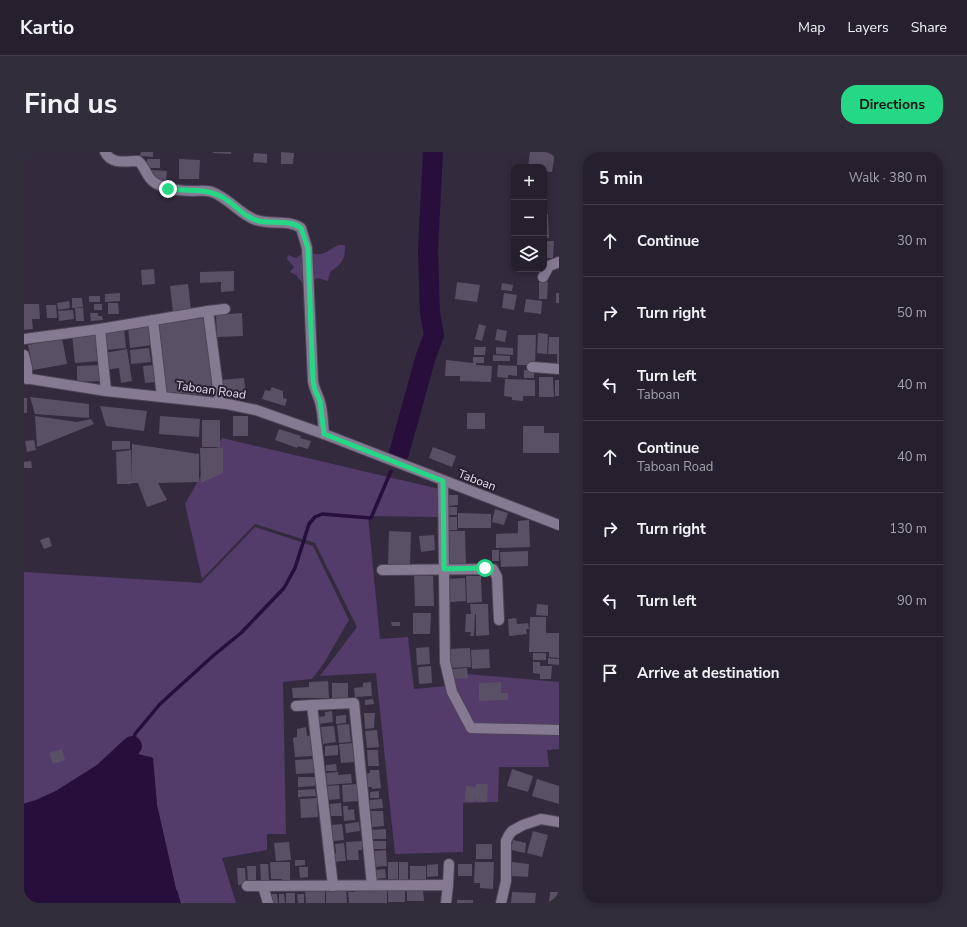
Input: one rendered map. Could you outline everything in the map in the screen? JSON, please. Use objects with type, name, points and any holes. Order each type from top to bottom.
[{"type":"street","points":[[105,152],[113,161],[138,161],[142,165],[150,180],[164,187],[181,191],[212,192],[224,198],[249,217],[259,221],[294,224],[301,228],[308,248],[313,381],[321,406],[324,434]]},
{"type":"street","points":[[543,277],[550,266],[559,262]]},
{"type":"street","points":[[24,338],[100,329],[225,309]]},
{"type":"street","points":[[208,311],[220,403]]},
{"type":"street","points":[[153,320],[162,397]]},
{"type":"street","points":[[100,329],[106,391]]},
{"type":"street","points":[[24,355],[27,368],[26,379]]},
{"type":"street","points":[[532,368],[559,369]]},
{"type":"street","name":"Taboan Road","points":[[26,379],[106,391],[220,403],[256,410],[386,458]]},
{"type":"street","name":"Taboan","points":[[386,458],[559,525]]},
{"type":"street","points":[[443,481],[445,662],[452,692],[471,728],[559,730]]},
{"type":"street","points":[[382,570],[485,568],[495,570],[497,577],[499,620]]},
{"type":"street","points":[[296,706],[358,704],[372,885]]},
{"type":"street","points":[[312,706],[333,886]]},
{"type":"street","points":[[501,903],[506,881],[506,841],[509,835],[512,831],[522,825],[541,819],[559,822]]},
{"type":"street","points":[[446,903],[449,864]]},
{"type":"street","points":[[246,886],[448,885]]},
{"type":"street","points":[[263,886],[268,903]]},
{"type":"shaded area","points":[[338,245],[345,245],[344,258],[338,266],[330,272],[328,281],[317,278],[311,283],[304,285],[296,275],[290,272],[294,267],[287,259],[288,255],[296,258],[306,251],[316,254],[323,254]]},
{"type":"shaded area","points":[[222,438],[448,491],[439,517],[368,516],[380,639],[408,637],[414,689],[447,686],[445,672],[559,682],[559,749],[547,750],[549,767],[499,767],[498,802],[463,803],[463,852],[395,854],[376,673],[320,676],[357,627],[315,543],[255,524],[202,579],[185,504]]},
{"type":"shaded area","points":[[255,527],[313,546],[349,620],[324,663],[312,679],[283,682],[286,834],[267,834],[267,850],[222,858],[236,903],[177,903],[178,898],[157,805],[152,757],[137,754],[79,800],[24,820],[24,572],[201,583]]},
{"type":"shaded area","points":[[137,754],[153,758],[157,805],[178,898],[177,903],[24,903],[24,820],[79,800]]},
{"type":"building","points":[[141,152],[153,152],[153,157],[140,156]]},
{"type":"building","points":[[231,152],[231,154],[213,153]]},
{"type":"building","points":[[281,152],[294,153],[293,164],[281,164]]},
{"type":"building","points":[[530,152],[555,152],[552,172],[547,171],[547,164],[528,164]]},
{"type":"building","points":[[254,153],[267,154],[267,163],[253,162]]},
{"type":"building","points":[[147,159],[160,159],[160,168],[147,168]]},
{"type":"building","points":[[179,159],[200,160],[199,179],[179,179]]},
{"type":"building","points":[[152,170],[167,171],[166,180],[152,179]]},
{"type":"building","points":[[547,214],[548,214],[549,238],[547,238]]},
{"type":"building","points":[[547,241],[554,241],[553,258],[547,258]]},
{"type":"building","points":[[154,269],[155,284],[142,285],[141,270]]},
{"type":"building","points":[[234,271],[234,291],[221,292],[221,282],[200,283],[200,272]]},
{"type":"building","points":[[457,282],[480,285],[477,302],[455,299]]},
{"type":"building","points":[[539,282],[548,282],[547,299],[539,299]]},
{"type":"building","points":[[502,283],[513,285],[512,291],[501,290]]},
{"type":"building","points":[[188,284],[191,309],[173,312],[170,286]]},
{"type":"building","points":[[120,293],[120,301],[105,302],[105,294]]},
{"type":"building","points":[[504,293],[517,295],[514,310],[502,308]]},
{"type":"building","points":[[556,293],[559,293],[559,303],[556,303]]},
{"type":"building","points":[[89,296],[100,296],[100,302],[89,302]]},
{"type":"building","points":[[72,298],[82,298],[83,307],[72,308]]},
{"type":"building","points":[[526,299],[542,301],[541,314],[524,312]]},
{"type":"building","points":[[69,301],[70,308],[58,310],[57,303]]},
{"type":"building","points":[[108,303],[118,303],[119,314],[108,314]]},
{"type":"building","points":[[24,304],[39,304],[40,319],[32,319],[33,329],[24,330]]},
{"type":"building","points":[[94,304],[102,304],[102,310],[94,310]]},
{"type":"building","points":[[46,305],[56,305],[57,318],[47,318]]},
{"type":"building","points":[[75,308],[83,308],[84,321],[76,321]]},
{"type":"building","points":[[73,310],[74,319],[59,321],[58,311]]},
{"type":"building","points":[[90,313],[98,313],[98,316],[102,316],[103,320],[91,321]]},
{"type":"building","points":[[242,313],[243,336],[217,337],[216,315]]},
{"type":"building","points":[[206,316],[216,396],[163,392],[154,324]]},
{"type":"building","points":[[479,324],[486,326],[482,341],[475,339]]},
{"type":"building","points":[[150,326],[152,345],[130,348],[128,328]]},
{"type":"building","points":[[124,328],[126,348],[106,350],[104,330]]},
{"type":"building","points":[[497,329],[507,331],[505,342],[495,340]]},
{"type":"building","points":[[97,332],[100,361],[75,363],[72,334]]},
{"type":"building","points":[[538,333],[548,334],[547,354],[537,353]]},
{"type":"building","points":[[518,335],[536,335],[535,365],[517,365]]},
{"type":"building","points":[[549,337],[559,337],[559,364],[557,363],[557,354],[548,354]]},
{"type":"building","points":[[62,338],[67,364],[33,370],[28,345]]},
{"type":"building","points":[[474,347],[486,347],[485,355],[474,355]]},
{"type":"building","points":[[496,347],[513,348],[513,355],[496,354]]},
{"type":"building","points":[[149,348],[151,362],[131,364],[130,350]]},
{"type":"building","points":[[127,349],[132,381],[121,383],[119,368],[106,370],[104,353]]},
{"type":"building","points":[[493,355],[510,356],[510,361],[493,361]]},
{"type":"building","points":[[473,357],[484,357],[484,363],[476,363],[476,365],[492,366],[491,382],[460,381],[460,376],[445,376],[446,360],[473,363]]},
{"type":"building","points":[[100,365],[101,381],[77,382],[77,366]]},
{"type":"building","points":[[155,365],[157,382],[145,383],[143,366]]},
{"type":"building","points":[[498,365],[517,366],[517,376],[508,375],[508,378],[497,377]]},
{"type":"building","points":[[524,370],[534,370],[534,378],[524,378]]},
{"type":"building","points":[[539,377],[553,377],[554,397],[539,397]]},
{"type":"building","points":[[244,378],[246,397],[221,399],[220,380]]},
{"type":"building","points":[[505,379],[535,380],[535,396],[523,396],[523,401],[512,400],[512,397],[504,396]]},
{"type":"building","points":[[555,380],[559,380],[559,396],[555,396]]},
{"type":"building","points":[[272,387],[283,391],[283,398],[287,399],[285,406],[262,399],[265,390],[270,391]]},
{"type":"building","points":[[30,397],[89,404],[89,418],[35,414]]},
{"type":"building","points":[[24,398],[27,398],[27,413],[24,413]]},
{"type":"building","points":[[100,406],[147,411],[144,431],[106,426]]},
{"type":"building","points":[[467,413],[485,413],[485,429],[467,429]]},
{"type":"building","points":[[35,416],[77,422],[91,419],[94,424],[37,447]]},
{"type":"building","points":[[160,416],[200,419],[199,437],[159,434]]},
{"type":"building","points":[[233,416],[248,416],[248,436],[233,436]]},
{"type":"building","points":[[202,420],[220,420],[220,447],[202,447]]},
{"type":"building","points":[[523,426],[544,426],[544,433],[559,433],[559,453],[523,453]]},
{"type":"building","points":[[279,429],[311,441],[308,449],[298,446],[297,448],[275,440]]},
{"type":"building","points":[[34,440],[36,450],[27,452],[25,441]]},
{"type":"building","points":[[112,441],[130,441],[130,449],[112,450]]},
{"type":"building","points":[[132,444],[199,454],[199,482],[158,483],[167,500],[147,507],[138,483],[131,483]]},
{"type":"building","points":[[433,447],[456,456],[452,467],[429,458]]},
{"type":"building","points":[[200,448],[223,448],[223,473],[201,483]]},
{"type":"building","points":[[131,450],[131,484],[117,484],[116,452]]},
{"type":"building","points":[[31,461],[32,468],[24,468],[24,462]]},
{"type":"building","points":[[449,495],[458,495],[458,505],[449,506]]},
{"type":"building","points":[[449,507],[457,507],[457,515],[449,515]]},
{"type":"building","points":[[495,509],[508,513],[504,525],[492,522]]},
{"type":"building","points":[[458,513],[491,514],[491,528],[458,528]]},
{"type":"building","points":[[448,517],[457,517],[457,530],[449,530]]},
{"type":"building","points":[[529,520],[530,547],[496,548],[496,534],[518,533],[518,521]]},
{"type":"building","points":[[389,531],[411,532],[410,565],[388,565]]},
{"type":"building","points":[[448,531],[465,531],[466,564],[448,564]]},
{"type":"building","points":[[434,535],[435,550],[421,552],[419,536]]},
{"type":"building","points":[[49,537],[52,546],[44,549],[40,540]]},
{"type":"building","points":[[492,550],[499,550],[499,561],[492,561]]},
{"type":"building","points":[[528,551],[528,566],[501,567],[500,552]]},
{"type":"building","points":[[414,575],[433,576],[434,606],[415,606]]},
{"type":"building","points":[[466,576],[481,576],[482,602],[467,603]]},
{"type":"building","points":[[465,578],[466,601],[449,602],[448,579]]},
{"type":"building","points":[[470,604],[488,604],[489,635],[476,636],[476,614],[474,636],[470,636],[471,632],[465,632],[466,614],[471,614]]},
{"type":"building","points":[[537,604],[548,605],[548,616],[536,615]]},
{"type":"building","points":[[413,613],[431,613],[430,634],[413,634]]},
{"type":"building","points":[[530,617],[546,617],[546,633],[559,633],[559,658],[549,657],[549,652],[529,652]]},
{"type":"building","points":[[516,618],[517,624],[528,623],[529,629],[526,629],[527,634],[509,636],[508,619]]},
{"type":"building","points":[[391,622],[400,622],[400,626],[392,626]]},
{"type":"building","points":[[429,647],[430,664],[417,665],[416,648]]},
{"type":"building","points":[[470,648],[471,667],[449,668],[448,649]]},
{"type":"building","points":[[489,649],[490,668],[472,669],[471,650]]},
{"type":"building","points":[[533,653],[546,653],[546,660],[533,660]]},
{"type":"building","points":[[548,658],[559,659],[559,665],[548,664]]},
{"type":"building","points":[[533,662],[540,662],[540,674],[533,673]]},
{"type":"building","points":[[431,666],[432,683],[419,684],[418,667]]},
{"type":"building","points":[[540,666],[552,666],[551,679],[540,679]]},
{"type":"building","points":[[467,668],[468,678],[452,679],[452,669]]},
{"type":"building","points":[[328,681],[329,698],[293,698],[292,688],[309,687],[309,682]]},
{"type":"building","points":[[371,682],[372,696],[355,697],[354,688],[363,687],[363,683]]},
{"type":"building","points":[[501,682],[501,693],[508,693],[508,700],[479,701],[479,683]]},
{"type":"building","points":[[332,683],[348,683],[348,698],[332,699]]},
{"type":"building","points":[[373,699],[374,704],[365,705],[365,700]]},
{"type":"building","points":[[332,711],[333,722],[319,724],[318,717],[325,716],[325,712]]},
{"type":"building","points":[[364,713],[375,713],[374,728],[365,729]]},
{"type":"building","points":[[346,715],[346,723],[336,724],[336,716]]},
{"type":"building","points":[[349,724],[351,742],[339,743],[337,725]]},
{"type":"building","points":[[334,726],[336,742],[323,744],[321,727]]},
{"type":"building","points":[[306,727],[307,736],[312,735],[314,756],[295,757],[293,738],[297,737],[297,729]]},
{"type":"building","points":[[377,730],[379,747],[367,748],[365,731]]},
{"type":"building","points":[[353,743],[355,762],[341,763],[339,744]]},
{"type":"building","points":[[338,745],[338,755],[325,756],[325,746]]},
{"type":"building","points":[[62,749],[65,760],[53,764],[49,753]]},
{"type":"building","points":[[367,750],[378,750],[379,766],[368,766]]},
{"type":"building","points":[[313,759],[314,773],[296,774],[295,760]]},
{"type":"building","points":[[336,764],[337,771],[326,771],[326,765]]},
{"type":"building","points":[[512,769],[533,776],[528,792],[507,786]]},
{"type":"building","points":[[370,770],[379,770],[381,788],[372,789],[372,787],[365,787],[364,774],[370,773]]},
{"type":"building","points":[[338,772],[338,775],[351,774],[352,783],[327,785],[326,773]]},
{"type":"building","points":[[298,777],[315,777],[315,786],[298,787]]},
{"type":"building","points":[[537,779],[559,786],[559,804],[532,796]]},
{"type":"building","points":[[357,784],[359,801],[343,802],[342,785]]},
{"type":"building","points":[[476,784],[488,784],[487,802],[475,801],[475,795],[474,802],[465,801],[466,786],[475,787]]},
{"type":"building","points":[[339,785],[340,799],[328,800],[327,786]]},
{"type":"building","points":[[315,789],[316,796],[298,797],[298,790]]},
{"type":"building","points":[[379,791],[379,798],[370,798],[370,792]]},
{"type":"building","points":[[317,798],[318,817],[301,818],[300,799]]},
{"type":"building","points":[[382,799],[383,808],[370,809],[370,800]]},
{"type":"building","points":[[341,803],[342,816],[331,816],[330,804]]},
{"type":"building","points":[[343,806],[348,806],[348,810],[354,809],[355,820],[344,821]]},
{"type":"building","points":[[371,811],[383,811],[384,826],[372,827]]},
{"type":"building","points":[[359,822],[360,831],[346,833],[345,824]]},
{"type":"building","points":[[342,824],[344,840],[333,841],[331,825]]},
{"type":"building","points":[[386,829],[386,839],[370,839],[370,830]]},
{"type":"building","points":[[533,831],[548,835],[542,857],[527,853]]},
{"type":"building","points":[[513,840],[526,843],[525,853],[511,850]]},
{"type":"building","points":[[362,841],[362,850],[358,850],[359,860],[347,860],[346,842]]},
{"type":"building","points":[[371,841],[386,841],[386,849],[371,849]]},
{"type":"building","points":[[289,842],[291,860],[276,861],[274,843]]},
{"type":"building","points":[[344,843],[346,861],[332,862],[331,854],[336,853],[335,844]]},
{"type":"building","points":[[476,844],[492,844],[492,859],[476,859]]},
{"type":"building","points":[[386,850],[387,866],[375,867],[375,851]]},
{"type":"building","points":[[295,860],[305,860],[305,865],[295,866]]},
{"type":"building","points":[[270,862],[290,862],[290,882],[282,883],[282,879],[271,879]]},
{"type":"building","points":[[388,862],[398,862],[398,879],[388,879]]},
{"type":"building","points":[[399,862],[408,862],[408,880],[399,880]]},
{"type":"building","points":[[475,862],[494,862],[493,889],[480,888],[480,883],[474,883]]},
{"type":"building","points":[[512,862],[529,864],[528,877],[511,876]]},
{"type":"building","points":[[260,864],[268,864],[269,880],[261,881]]},
{"type":"building","points":[[438,864],[438,876],[427,877],[427,865]]},
{"type":"building","points":[[458,864],[472,864],[472,876],[458,876]]},
{"type":"building","points":[[247,866],[256,866],[256,882],[248,883]]},
{"type":"building","points":[[410,866],[426,866],[426,880],[410,880]]},
{"type":"building","points":[[299,867],[308,867],[308,877],[300,878]]},
{"type":"building","points":[[237,868],[245,868],[246,884],[238,885]]},
{"type":"building","points":[[385,869],[386,878],[374,879],[374,870]]},
{"type":"building","points":[[387,887],[387,903],[349,903],[348,892],[355,892],[355,888]]},
{"type":"building","points":[[326,889],[346,889],[347,903],[326,903]]},
{"type":"building","points":[[305,890],[325,890],[325,903],[306,903]]},
{"type":"building","points":[[405,890],[405,902],[388,902],[388,891]]},
{"type":"building","points":[[407,890],[423,890],[424,901],[407,901]]},
{"type":"building","points":[[512,892],[536,893],[535,903],[511,903]]},
{"type":"building","points":[[550,892],[559,892],[559,903],[549,903]]},
{"type":"building","points":[[286,893],[295,893],[295,903],[286,903]]},
{"type":"building","points":[[272,894],[277,894],[278,903],[272,903]]},
{"type":"building","points":[[279,894],[284,894],[285,903],[279,903]]},
{"type":"building","points":[[297,894],[304,894],[304,903],[298,903]]},
{"type":"building","points":[[457,900],[473,900],[473,903],[457,903]]},
{"type":"waterway","points":[[399,453],[426,356],[434,335],[430,313],[428,250],[433,152]]},
{"type":"waterway","points":[[139,758],[132,746],[135,734],[160,704],[214,655],[241,633],[284,588],[295,568],[309,524],[315,517],[322,514],[371,518],[391,471]]},
{"type":"waterway","points":[[24,814],[40,809],[62,799],[103,773],[132,746]]},
{"type":"waterway","points":[[176,892],[179,903]]},
{"type":"route","points":[[168,189],[212,192],[224,198],[249,217],[259,221],[296,224],[302,229],[308,248],[313,381],[320,401],[324,434],[443,481],[444,569],[485,568]]}]
